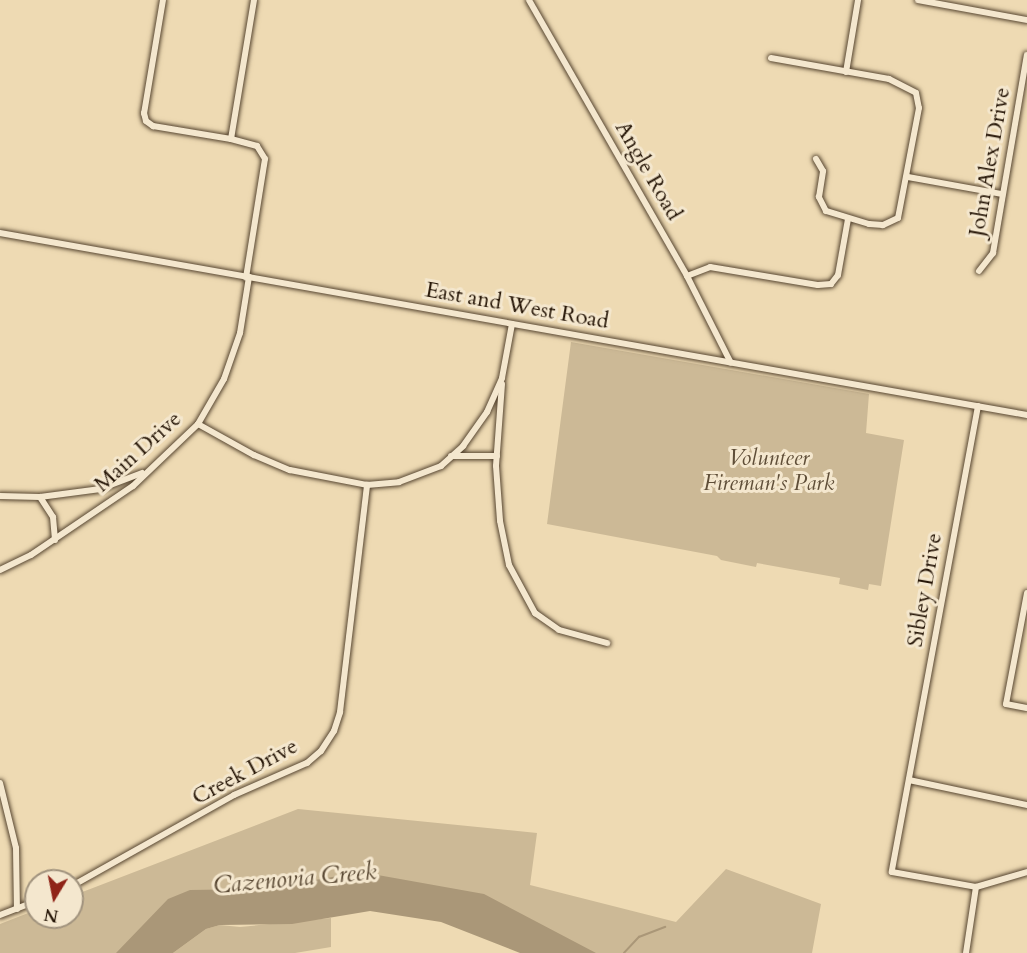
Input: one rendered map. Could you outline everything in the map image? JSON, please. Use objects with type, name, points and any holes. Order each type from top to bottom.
[{"type":"street","name":"Main Drive","points":[[0,570],[55,540],[133,486],[146,472],[168,456],[198,423],[224,379],[240,333],[265,159],[258,146],[153,126],[146,121],[144,113],[163,0]]},
{"type":"street","points":[[231,140],[254,0]]},
{"type":"street","name":"Angle Road","points":[[529,0],[687,276],[731,363]]},
{"type":"street","points":[[846,72],[858,0]]},
{"type":"street","points":[[918,0],[1027,20]]},
{"type":"street","name":"John Alex Drive","points":[[979,271],[993,253],[1027,55]]},
{"type":"street","points":[[771,58],[889,79],[916,93],[919,108],[908,177],[898,218],[883,225],[848,219],[823,207],[819,196],[823,171],[816,159]]},
{"type":"street","points":[[908,177],[1002,194]]},
{"type":"street","points":[[687,276],[710,267],[818,285],[831,284],[838,275],[848,219]]},
{"type":"street","name":"East and West Road","points":[[0,233],[1027,415]]},
{"type":"street","points":[[512,324],[502,378],[497,456],[500,521],[509,565],[523,597],[535,614],[559,630],[607,644]]},
{"type":"street","points":[[198,423],[254,455],[290,470],[367,485],[399,482],[441,466],[451,456],[487,412],[502,378]]},
{"type":"street","name":"Sibley Drive","points":[[976,887],[892,872],[978,406]]},
{"type":"street","points":[[451,456],[497,456]]},
{"type":"street","points":[[0,496],[40,497],[100,489],[146,472]]},
{"type":"street","name":"Creek Drive","points":[[84,879],[234,795],[307,763],[321,751],[334,731],[340,712],[367,485]]},
{"type":"street","points":[[40,497],[53,517],[55,540]]},
{"type":"street","points":[[1027,593],[1006,704],[1027,708]]},
{"type":"street","points":[[909,780],[1027,805]]},
{"type":"street","points":[[0,783],[16,848],[17,909]]},
{"type":"street","points":[[966,953],[976,887],[1027,872]]},
{"type":"street","points":[[0,915],[24,906]]},
{"type":"green space","name":"Volunteer Fireman's Park","points":[[571,342],[869,394],[866,433],[904,440],[881,586],[869,584],[868,590],[839,584],[840,578],[757,563],[756,567],[721,560],[717,556],[547,524]]},
{"type":"green space","points":[[298,809],[537,833],[530,885],[676,922],[726,869],[821,904],[812,953],[561,953],[468,906],[193,908],[146,953],[0,953],[0,924],[24,915],[24,929],[84,929],[84,891]]},
{"type":"green space","points":[[331,918],[331,947],[295,953],[173,953],[206,929],[220,925],[240,927]]},
{"type":"shaded area","points":[[372,874],[484,894],[596,953],[520,953],[441,922],[370,911],[292,924],[220,925],[206,929],[173,953],[116,953],[168,899],[190,890],[264,889],[338,876]]},
{"type":"waterway","points":[[624,953],[639,937],[665,927]]},
{"type":"water label","name":"Cazenovia Creek","points":[[295,879]]}]
